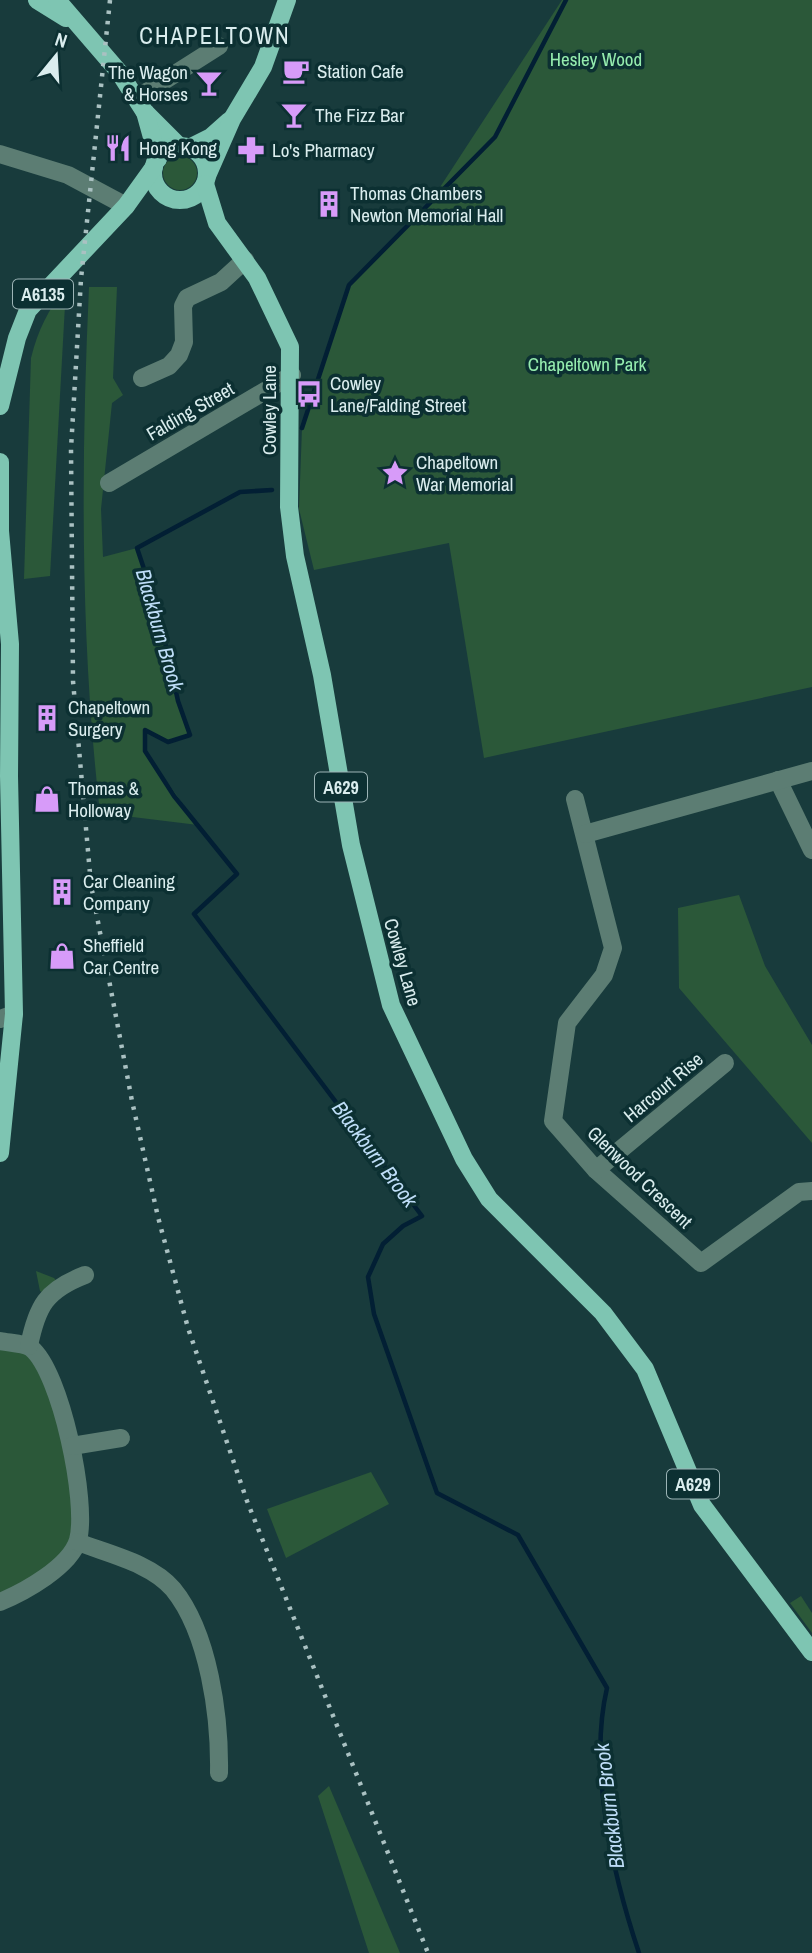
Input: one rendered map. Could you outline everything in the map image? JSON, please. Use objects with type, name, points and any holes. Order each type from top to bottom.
[{"type":"main road","points":[[37,0],[75,23]]},
{"type":"main road","points":[[57,0],[141,105],[185,147],[203,159],[206,180],[193,197],[125,206]]},
{"type":"main road","name":"A6135","points":[[206,180],[232,119],[263,68],[287,0]]},
{"type":"main road","points":[[141,105],[156,163],[155,184],[172,199]]},
{"type":"main road","name":"A6135","points":[[0,406],[17,338],[28,310],[125,206],[167,150],[185,147],[211,137],[232,119]]},
{"type":"main road","name":"Cowley Lane","points":[[206,180],[217,223],[245,260],[269,299],[290,347],[292,375],[289,507],[295,556],[322,675],[351,845],[391,1005],[464,1158],[489,1199],[603,1313],[645,1369],[702,1505],[812,1652]]},
{"type":"main road","name":"Cowley Lane","points":[[172,199],[217,223]]},
{"type":"main road","points":[[0,462],[9,776],[7,1016],[0,1153]]},
{"type":"street","points":[[141,105],[219,46]]},
{"type":"street","points":[[0,154],[68,175],[125,206]]},
{"type":"street","points":[[142,378],[169,366],[179,355],[184,342],[183,306],[187,298],[222,282],[245,260]]},
{"type":"street","name":"Falding Street","points":[[109,484],[292,375]]},
{"type":"street","points":[[585,834],[812,771]]},
{"type":"street","points":[[778,780],[812,850]]},
{"type":"street","name":"Glenwood Crescent","points":[[575,799],[613,947],[604,975],[567,1023],[553,1121],[596,1170],[701,1264],[799,1192],[812,1191]]},
{"type":"street","name":"Harcourt Rise","points":[[596,1170],[725,1063]]},
{"type":"street","points":[[29,1346],[34,1324],[47,1298],[62,1284],[85,1275]]},
{"type":"street","points":[[0,1342],[29,1346],[45,1364],[72,1446],[82,1505],[78,1542],[54,1572],[0,1602]]},
{"type":"street","points":[[72,1446],[125,1437]]},
{"type":"street","points":[[78,1542],[146,1569],[172,1588],[195,1627],[211,1687],[220,1741],[219,1773]]},
{"type":"green space","name":"Chapeltown Park","points":[[562,0],[812,0],[812,687],[484,758],[449,543],[314,570],[299,509],[302,428],[349,285],[431,201]]},
{"type":"green space","points":[[180,156],[192,161],[197,173],[192,185],[180,190],[168,185],[163,173],[168,161]]},
{"type":"green space","points":[[66,287],[50,576],[24,579],[31,358],[44,321]]},
{"type":"green space","points":[[89,287],[117,287],[113,378],[123,395],[112,403],[101,509],[103,557],[137,548],[158,611],[178,701],[190,735],[168,742],[145,730],[145,751],[198,825],[100,813],[93,747],[84,550]]},
{"type":"green space","points":[[739,895],[765,966],[812,1045],[812,1143],[679,988],[678,908]]},
{"type":"green space","points":[[36,1271],[54,1278],[59,1284],[47,1296],[40,1291]]},
{"type":"green space","points":[[0,1347],[26,1352],[36,1364],[46,1384],[63,1441],[73,1500],[74,1524],[71,1540],[58,1558],[40,1572],[0,1594]]},
{"type":"green space","points":[[371,1472],[389,1504],[286,1558],[267,1509]]},
{"type":"green space","points":[[801,1596],[812,1613],[812,1633],[790,1603]]},
{"type":"green space","points":[[329,1786],[400,1953],[369,1953],[318,1796]]},
{"type":"waterway","name":"Blackburn Brook","points":[[302,428],[349,285],[495,137],[566,0]]},
{"type":"waterway","name":"Blackburn Brook","points":[[272,490],[240,492],[137,548],[158,611],[178,701],[190,735],[168,742],[145,730],[145,751],[174,796],[237,874],[194,914],[422,1216],[403,1226],[383,1244],[368,1277],[374,1314],[437,1493],[518,1535],[607,1688],[600,1753],[606,1822],[620,1890],[639,1953]]},
{"type":"railway","points":[[110,0],[81,279],[71,449],[73,681],[91,885],[132,1101],[158,1217],[188,1328],[247,1501],[428,1953]]},
{"type":"place","name":"Station Cafe","points":[[296,71]]},
{"type":"place","name":"The Wagon & Horses","points":[[209,83]]},
{"type":"place","name":"The Fizz Bar","points":[[294,115]]},
{"type":"place","name":"Hong Kong","points":[[118,148]]},
{"type":"place","name":"Lo's Pharmacy","points":[[251,150]]},
{"type":"place","name":"Thomas Chambers Newton Memorial Hall","points":[[329,204]]},
{"type":"place","name":"Cowley Lane/Falding Street","points":[[309,394]]},
{"type":"place","name":"Chapeltown War Memorial","points":[[395,473]]},
{"type":"place","name":"Chapeltown Surgery","points":[[47,718]]},
{"type":"place","name":"Thomas & Holloway","points":[[47,799]]},
{"type":"place","name":"Car Cleaning Company","points":[[62,892]]},
{"type":"place","name":"Sheffield Car Centre","points":[[62,956]]},
{"type":"district","name":"CHAPELTOWN","points":[[215,35]]},
{"type":"park label","name":"Hesley Wood","points":[[596,59]]}]
